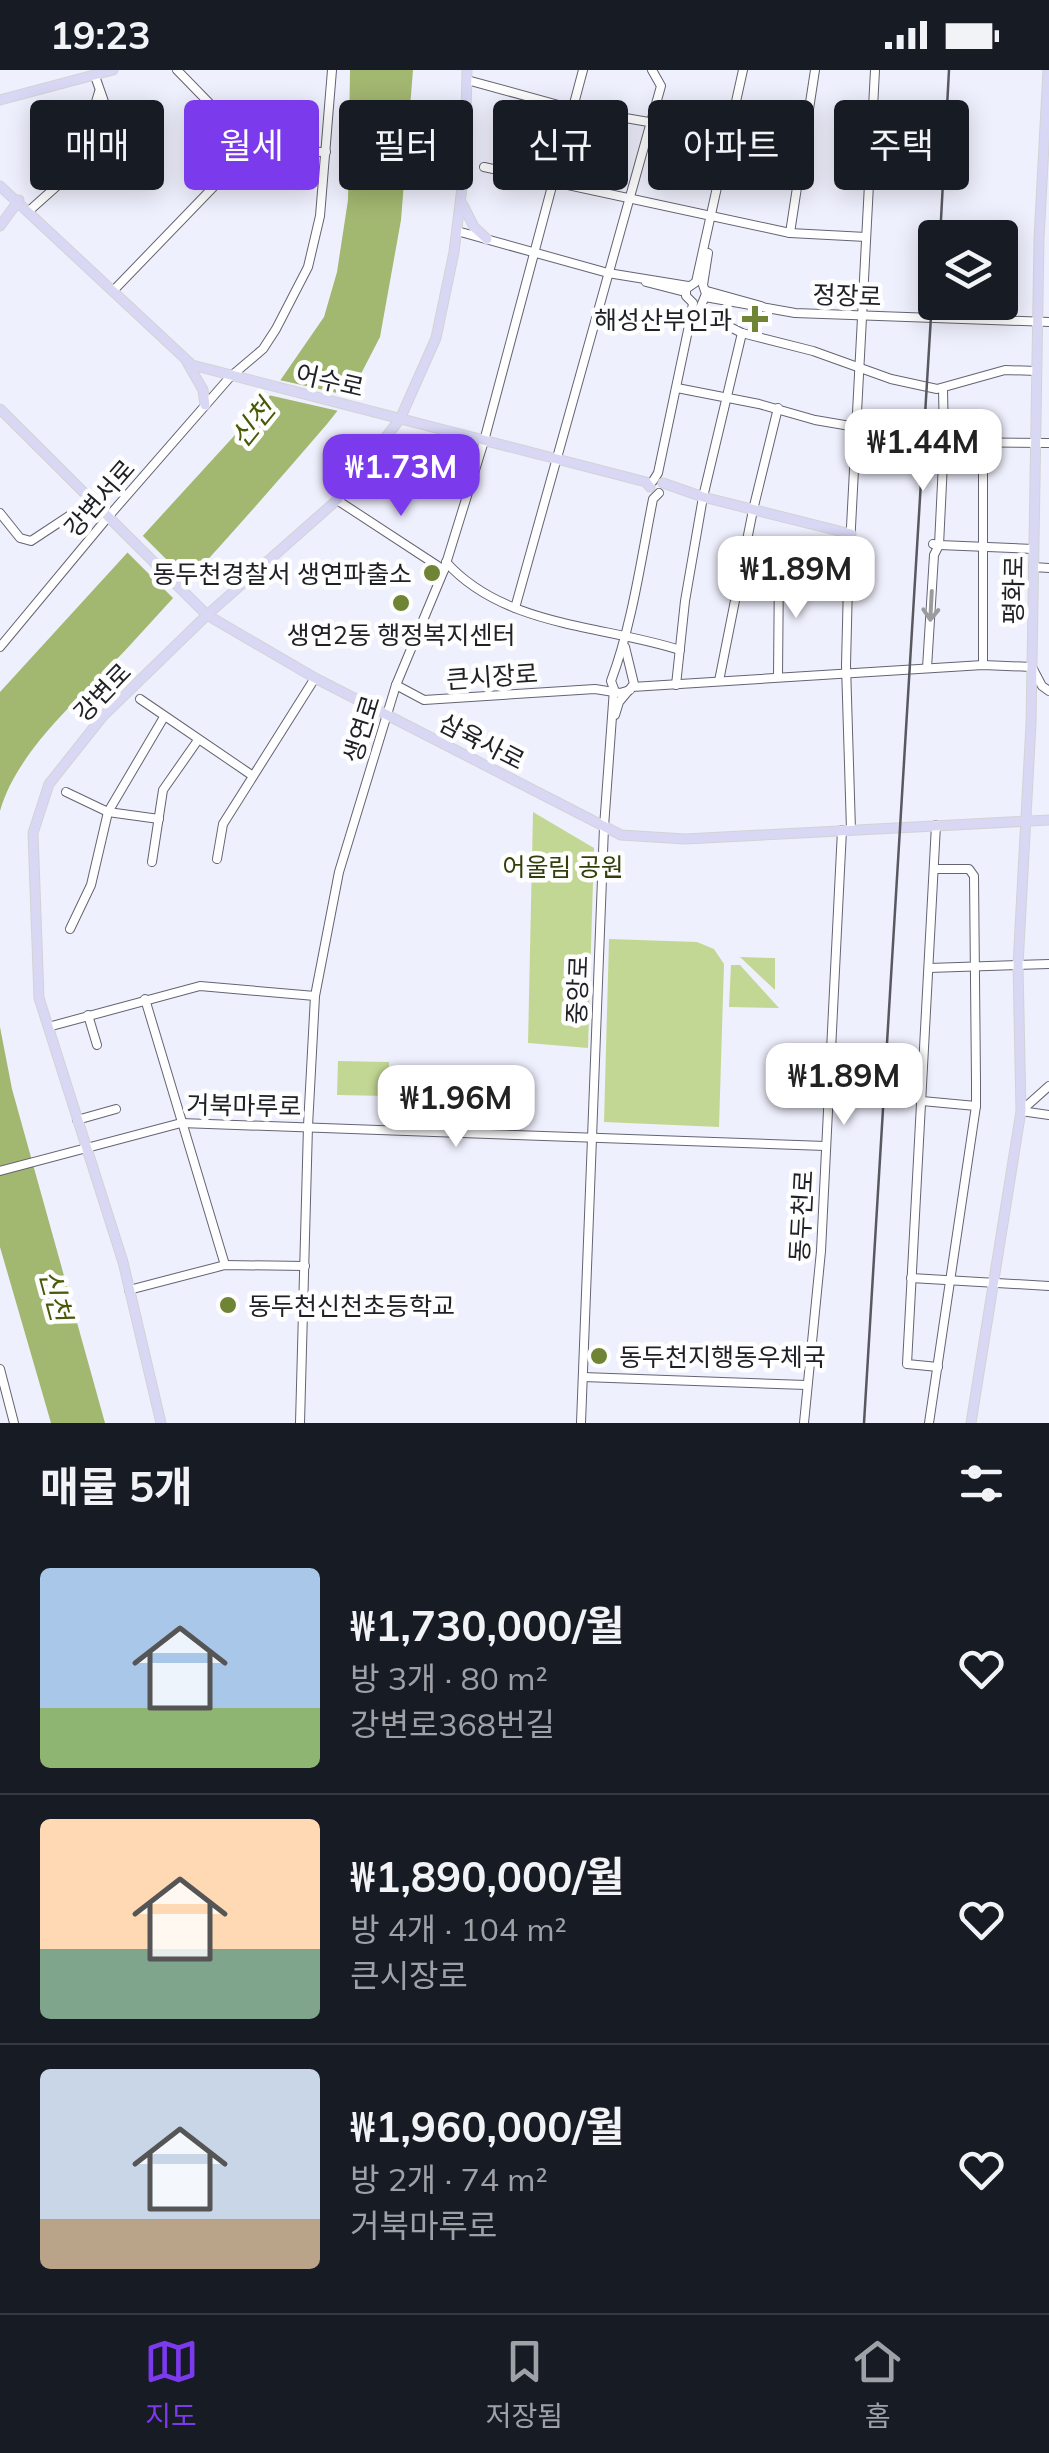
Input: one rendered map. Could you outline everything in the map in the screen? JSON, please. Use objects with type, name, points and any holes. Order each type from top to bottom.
[{"type":"main road","points":[[0,100],[113,70]]},
{"type":"main road","name":"평화로","points":[[971,1423],[1021,1111],[1018,965],[1032,667],[1036,322],[1044,225],[1048,70]]},
{"type":"main road","name":"강변로","points":[[161,1423],[130,1290],[38,998],[32,833],[48,784],[103,716],[204,612],[337,500],[400,419],[436,338],[457,231],[467,75]]},
{"type":"main road","name":"어수로","points":[[0,186],[186,360],[202,370],[851,534]]},
{"type":"main road","points":[[0,226],[19,200]]},
{"type":"main road","points":[[461,203],[474,227],[487,239]]},
{"type":"main road","points":[[186,360],[203,390],[206,405]]},
{"type":"main road","name":"삼육사로","points":[[0,409],[204,612],[315,678],[622,835],[685,839],[1049,820]]},
{"type":"street","points":[[177,70],[206,100]]},
{"type":"street","name":"어수로","points":[[230,377],[263,349],[308,266],[323,202],[332,70]]},
{"type":"street","name":"생연로","points":[[575,100],[583,70]]},
{"type":"street","points":[[652,70],[661,86],[657,100]]},
{"type":"street","points":[[737,100],[743,70]]},
{"type":"street","points":[[790,232],[815,70]]},
{"type":"street","name":"동두천로","points":[[804,1423],[821,1251],[846,830],[848,584],[875,70]]},
{"type":"street","points":[[467,75],[545,100]]},
{"type":"street","points":[[95,76],[103,100]]},
{"type":"street","points":[[97,100],[100,90]]},
{"type":"street","points":[[515,608],[648,134]]},
{"type":"street","points":[[319,152],[326,152]]},
{"type":"street","points":[[484,168],[493,170]]},
{"type":"street","points":[[30,210],[55,190]]},
{"type":"street","points":[[113,291],[210,190]]},
{"type":"street","name":"생연로","points":[[300,1423],[315,996],[339,872],[386,714],[445,566],[484,442],[551,190]]},
{"type":"street","points":[[584,190],[790,232],[866,237]]},
{"type":"street","points":[[612,685],[719,190]]},
{"type":"street","points":[[457,231],[608,272]]},
{"type":"street","name":"정장로","points":[[608,272],[764,308],[862,316],[1049,322]]},
{"type":"street","points":[[724,324],[890,379],[943,388],[1005,370],[1037,371]]},
{"type":"street","points":[[676,685],[685,601],[703,497],[742,333]]},
{"type":"street","name":"강변서로","points":[[0,647],[230,377]]},
{"type":"street","points":[[677,388],[856,428],[944,442],[1049,442]]},
{"type":"street","points":[[927,668],[944,442],[943,388]]},
{"type":"street","points":[[719,681],[752,510],[778,408]]},
{"type":"street","points":[[982,665],[983,440]]},
{"type":"street","points":[[0,513],[20,538],[31,541],[81,508],[89,498]]},
{"type":"street","points":[[337,500],[515,608],[680,650]]},
{"type":"street","points":[[936,545],[1033,549]]},
{"type":"street","points":[[743,558],[848,584]]},
{"type":"street","points":[[778,565],[778,676]]},
{"type":"street","points":[[1033,567],[1049,568]]},
{"type":"street","points":[[625,637],[632,686]]},
{"type":"street","points":[[612,685],[624,693],[632,686],[982,665],[1032,667],[1049,691]]},
{"type":"street","points":[[617,671],[629,672]]},
{"type":"street","points":[[217,859],[223,824],[315,678]]},
{"type":"street","name":"큰시장로","points":[[396,685],[424,700],[599,689]]},
{"type":"street","points":[[612,685],[599,689],[612,704]]},
{"type":"street","name":"중앙로","points":[[581,1423],[612,685]]},
{"type":"street","points":[[611,724],[619,702],[632,686]]},
{"type":"street","points":[[140,699],[253,776]]},
{"type":"street","points":[[70,929],[91,885],[108,812],[164,718]]},
{"type":"street","points":[[152,862],[163,790],[198,740]]},
{"type":"street","points":[[66,792],[108,812],[159,819]]},
{"type":"street","points":[[936,825],[907,1364],[938,1367]]},
{"type":"street","points":[[929,1423],[976,1106],[974,876],[969,868],[934,869]]},
{"type":"street","points":[[928,968],[1049,964]]},
{"type":"street","points":[[48,1027],[200,986],[315,996]]},
{"type":"street","points":[[145,999],[225,1264]]},
{"type":"street","points":[[88,1015],[97,1045]]},
{"type":"street","points":[[1021,1111],[1049,1086]]},
{"type":"street","points":[[922,1101],[976,1106]]},
{"type":"street","points":[[77,1120],[116,1109]]},
{"type":"street","points":[[1021,1111],[1049,1115]]},
{"type":"street","name":"거북마루로","points":[[0,1170],[181,1123],[825,1146]]},
{"type":"street","points":[[130,1290],[225,1264],[305,1266]]},
{"type":"street","points":[[910,1278],[1049,1286]]},
{"type":"street","points":[[0,1369],[14,1423]]},
{"type":"street","points":[[583,1377],[806,1385]]},
{"type":"green space","name":"어울림 공원","points":[[533,812],[594,848],[588,1048],[528,1043]]},
{"type":"green space","points":[[609,939],[697,942],[714,949],[724,964],[719,1127],[604,1122]]},
{"type":"green space","points":[[740,957],[775,958],[775,990]]},
{"type":"green space","points":[[731,965],[740,965],[779,1008],[729,1007]]},
{"type":"green space","points":[[338,1061],[389,1062],[388,1096],[337,1095]]},
{"type":"water","points":[[350,70],[413,70],[411,100],[350,100]]},
{"type":"water","name":"신천","points":[[348,190],[403,190],[380,337],[350,395],[255,507],[38,742],[9,787],[0,811],[0,692],[266,401],[324,317],[337,272]]},
{"type":"water","name":"신천","points":[[0,1027],[12,1089],[105,1423],[51,1423],[0,1247]]},
{"type":"pier","points":[[275,379],[355,397],[343,412],[264,394]]},
{"type":"pier","points":[[138,531],[191,584],[176,601],[123,548]]},
{"type":"railway","points":[[941,220],[949,70]]},
{"type":"railway","points":[[864,1423],[931,320]]},
{"type":"place","name":"해성산부인과","points":[[755,319]]},
{"type":"place","name":"동두천경찰서 생연파출소","points":[[432,573]]},
{"type":"place","name":"생연2동 행정복지센터","points":[[401,603]]},
{"type":"place","name":"동두천신천초등학교","points":[[228,1305]]},
{"type":"place","name":"동두천지행동우체국","points":[[599,1356]]}]
